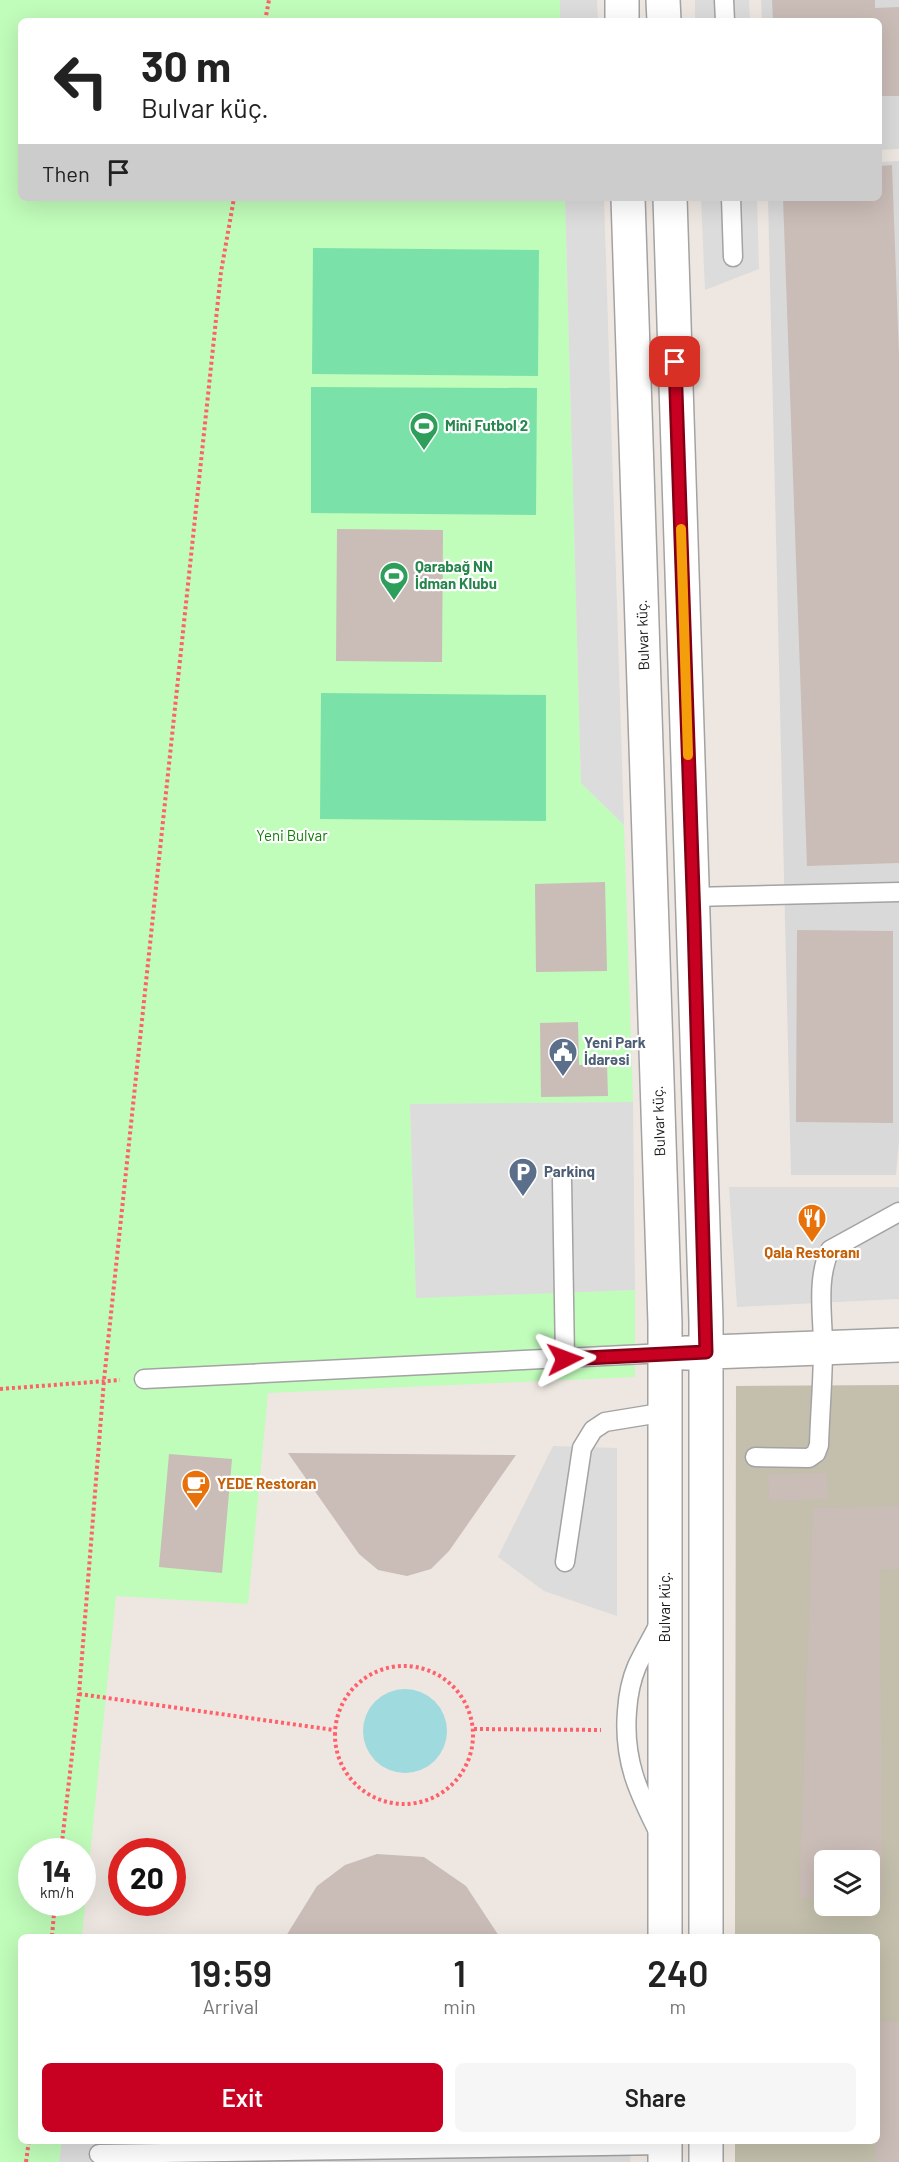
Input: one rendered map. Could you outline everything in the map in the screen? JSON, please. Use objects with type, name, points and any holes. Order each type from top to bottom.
[{"type":"street","points":[[622,0],[622,18]]},
{"type":"street","points":[[663,0],[664,18]]},
{"type":"street","name":"Bulvar küç.","points":[[628,201],[651,856],[665,1353],[665,1934]]},
{"type":"street","points":[[670,201],[706,1352],[706,1934]]},
{"type":"street","points":[[651,856],[692,854]]},
{"type":"street","points":[[665,1353],[899,1345]]},
{"type":"street","points":[[706,2144],[706,2162]]},
{"type":"lane","points":[[724,0],[724,18]]},
{"type":"lane","points":[[731,201],[733,257]]},
{"type":"lane","points":[[693,897],[899,892]]},
{"type":"lane","points":[[562,1180],[565,1359]]},
{"type":"lane","points":[[755,1457],[809,1458],[816,1453],[819,1445],[823,1348],[822,1278],[825,1261],[830,1250],[899,1212]]},
{"type":"lane","points":[[144,1379],[665,1353]]},
{"type":"lane","points":[[565,1562],[582,1448],[593,1430],[605,1422],[666,1412]]},
{"type":"lane","points":[[665,1612],[637,1667],[628,1695],[625,1730],[629,1764],[639,1796],[665,1845]]},
{"type":"lane","points":[[99,2154],[665,2149]]},
{"type":"path","points":[[266,18],[269,0]]},
{"type":"path","points":[[62,1838],[79,1694],[104,1380],[221,272],[233,201]]},
{"type":"path","points":[[0,1389],[144,1379]]},
{"type":"path","points":[[404,1665],[424,1668],[443,1677],[459,1691],[469,1709],[474,1729],[473,1750],[465,1770],[452,1786],[435,1798],[415,1804],[394,1804],[374,1798],[357,1786],[344,1770],[336,1751],[334,1730],[339,1710],[349,1692],[364,1677],[383,1668],[404,1665]]},
{"type":"path","points":[[79,1694],[334,1730]]},
{"type":"path","points":[[474,1729],[625,1730]]},
{"type":"path","points":[[52,1934],[54,1916]]},
{"type":"path","points":[[26,2162],[28,2144]]},
{"type":"shaded area","points":[[560,0],[597,0],[598,18],[560,18]]},
{"type":"shaded area","points":[[695,0],[749,0],[750,18],[695,18]]},
{"type":"shaded area","points":[[761,0],[899,0],[899,149],[882,150],[882,18],[762,18]]},
{"type":"shaded area","points":[[899,161],[899,1141],[896,1175],[791,1175],[768,201],[882,201],[882,162]]},
{"type":"shaded area","points":[[565,201],[604,201],[624,825],[581,783]]},
{"type":"shaded area","points":[[701,201],[757,201],[759,269],[705,290]]},
{"type":"shaded area","name":"Parkinq","points":[[633,1102],[635,1290],[416,1298],[410,1104]]},
{"type":"shaded area","name":"Qala Restoranı","points":[[729,1187],[899,1187],[899,1299],[737,1307]]},
{"type":"shaded area","points":[[899,1385],[899,2162],[735,2162],[735,2144],[880,2144],[880,1934],[735,1934],[736,1386]]},
{"type":"shaded area","points":[[553,1446],[617,1448],[617,1616],[544,1591],[498,1557]]},
{"type":"shaded area","points":[[61,2144],[632,2144],[630,2162],[59,2162]]},
{"type":"green space","name":"Yeni Bulvar","points":[[0,0],[560,0],[560,18],[18,18],[18,201],[565,201],[581,783],[624,825],[633,1102],[410,1104],[416,1297],[635,1290],[635,1377],[268,1393],[248,1604],[116,1596],[92,1838],[18,1838],[18,1916],[84,1916],[82,1934],[18,1934],[18,2144],[62,2144],[59,2162],[0,2162]]},
{"type":"green space","points":[[313,248],[539,250],[538,376],[312,374]]},
{"type":"green space","name":"Mini Futbol 2","points":[[311,387],[537,388],[536,515],[311,513]]},
{"type":"green space","points":[[321,693],[546,695],[546,821],[320,819]]},
{"type":"water","points":[[405,1689],[421,1692],[435,1701],[444,1715],[447,1731],[444,1747],[435,1761],[421,1770],[405,1773],[389,1770],[375,1761],[366,1747],[363,1731],[366,1715],[375,1701],[389,1692]]},
{"type":"building","points":[[772,0],[875,0],[875,8],[899,7],[899,96],[882,96],[882,18],[773,18]]},
{"type":"building","points":[[892,165],[899,356],[899,863],[807,866],[783,201],[882,201],[882,166]]},
{"type":"building","points":[[337,529],[443,530],[442,662],[336,661]]},
{"type":"building","points":[[605,882],[607,971],[536,972],[535,884]]},
{"type":"building","points":[[797,930],[893,931],[893,1123],[796,1122]]},
{"type":"building","points":[[578,1022],[579,1065],[607,1064],[608,1096],[541,1097],[540,1023]]},
{"type":"building","points":[[288,1453],[516,1455],[449,1551],[431,1569],[407,1576],[378,1570],[359,1554]]},
{"type":"building","points":[[169,1454],[232,1459],[222,1573],[159,1567]]},
{"type":"building","points":[[827,1473],[828,1499],[769,1501],[768,1474]]},
{"type":"building","points":[[899,1506],[899,1569],[880,1569],[882,1898],[880,1898],[880,1850],[814,1850],[814,1898],[799,1898],[813,1508]]},
{"type":"building","points":[[377,1854],[424,1857],[466,1886],[498,1934],[287,1934],[317,1886],[345,1865]]},
{"type":"building","points":[[880,2021],[899,2022],[899,2162],[876,2162],[876,2144],[880,2144]]},
{"type":"slow traffic","points":[[681,529],[688,755]]},
{"type":"place","name":"Mini Futbol 2","points":[[424,452]]},
{"type":"place","name":"Qarabağ NN İdman Klubu","points":[[394,602]]},
{"type":"place","name":"Yeni Park İdarəsi","points":[[563,1078]]},
{"type":"place","name":"Parkinq","points":[[523,1198]]},
{"type":"place","name":"Qala Restoranı","points":[[812,1244]]},
{"type":"place","name":"YEDE Restoran","points":[[196,1510]]},
{"type":"route","points":[[565,1359],[706,1352],[675,362]]}]
